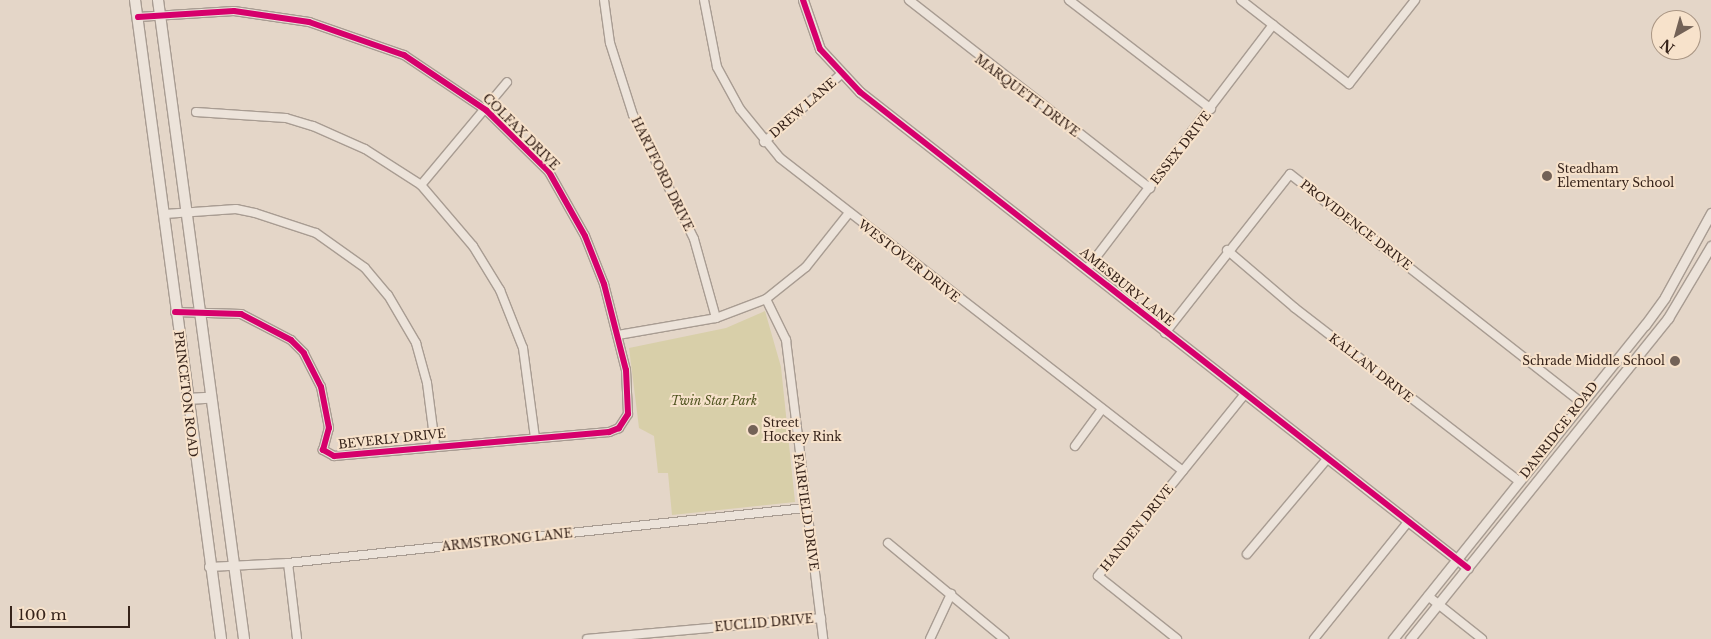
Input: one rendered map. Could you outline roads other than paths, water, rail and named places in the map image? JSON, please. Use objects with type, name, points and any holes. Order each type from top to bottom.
[{"type":"main road","name":"PRINCETON ROAD","points":[[135,0],[165,214],[175,312],[208,567],[220,639]]},
{"type":"main road","name":"PRINCETON ROAD","points":[[158,0],[186,212],[196,309],[244,639]]},
{"type":"main road","points":[[187,399],[208,398]]},
{"type":"street","name":"HARTFORD DRIVE","points":[[604,0],[610,44],[633,116],[694,239],[716,318]]},
{"type":"street","name":"WESTOVER DRIVE","points":[[704,0],[717,67],[740,109],[764,142],[848,214],[1183,471]]},
{"type":"street","name":"AMESBURY LANE","points":[[803,0],[820,49],[841,74],[1244,396],[1468,568]]},
{"type":"street","name":"MARQUETT DRIVE","points":[[909,0],[1150,188]]},
{"type":"street","points":[[1069,0],[1211,109]]},
{"type":"street","points":[[1241,0],[1349,84],[1415,0]]},
{"type":"street","name":"COLFAX DRIVE","points":[[138,17],[234,11],[347,32],[428,68],[486,110],[549,172],[574,215],[595,258],[618,335],[629,401],[619,428]]},
{"type":"street","name":"ESSEX DRIVE","points":[[1087,269],[1211,109],[1273,25]]},
{"type":"street","name":"DREW LANE","points":[[764,142],[841,74]]},
{"type":"street","points":[[421,186],[486,110],[507,82]]},
{"type":"street","points":[[196,112],[286,118],[313,126],[365,149],[421,186],[473,246],[504,298],[523,348],[535,438]]},
{"type":"street","name":"PROVIDENCE DRIVE","points":[[1165,333],[1227,250],[1290,174],[1581,402]]},
{"type":"street","points":[[165,214],[236,210],[283,220],[316,233],[365,268],[388,295],[416,343],[427,383],[435,445]]},
{"type":"street","name":"DANRIDGE ROAD","points":[[1393,639],[1665,297],[1711,212]]},
{"type":"street","points":[[618,335],[716,318],[766,299],[806,267],[848,214]]},
{"type":"street","name":"DANRIDGE ROAD","points":[[1410,639],[1668,318],[1711,246]]},
{"type":"street","name":"KALLAN DRIVE","points":[[1227,250],[1295,308],[1519,482]]},
{"type":"street","name":"FAIRFIELD DRIVE","points":[[766,299],[786,340],[805,508],[823,639]]},
{"type":"street","name":"BEVERLY DRIVE","points":[[175,312],[196,309],[257,318],[304,352],[315,371],[327,412],[329,428],[323,450],[328,454],[535,438],[619,428]]},
{"type":"street","points":[[1183,471],[1244,396]]},
{"type":"street","points":[[1075,446],[1102,409]]},
{"type":"street","points":[[1247,554],[1326,459]]},
{"type":"street","name":"HANDEN DRIVE","points":[[1177,639],[1098,576],[1183,471]]},
{"type":"street","name":"ARMSTRONG LANE","points":[[208,567],[288,563],[805,508]]},
{"type":"street","points":[[1314,639],[1409,521]]},
{"type":"street","points":[[888,543],[1004,639]]},
{"type":"street","points":[[288,563],[297,639]]},
{"type":"street","points":[[930,639],[951,594]]},
{"type":"street","points":[[1428,596],[1482,639]]},
{"type":"street","name":"EUCLID DRIVE","points":[[587,639],[821,618]]},
{"type":"place","name":"Steadham Elementary School","points":[[1547,176]]},
{"type":"place","name":"Schrade Middle School","points":[[1675,361]]},
{"type":"place","name":"Street Hockey Rink","points":[[753,430]]},
{"type":"park label","name":"Twin Star Park","points":[[714,401]]}]
